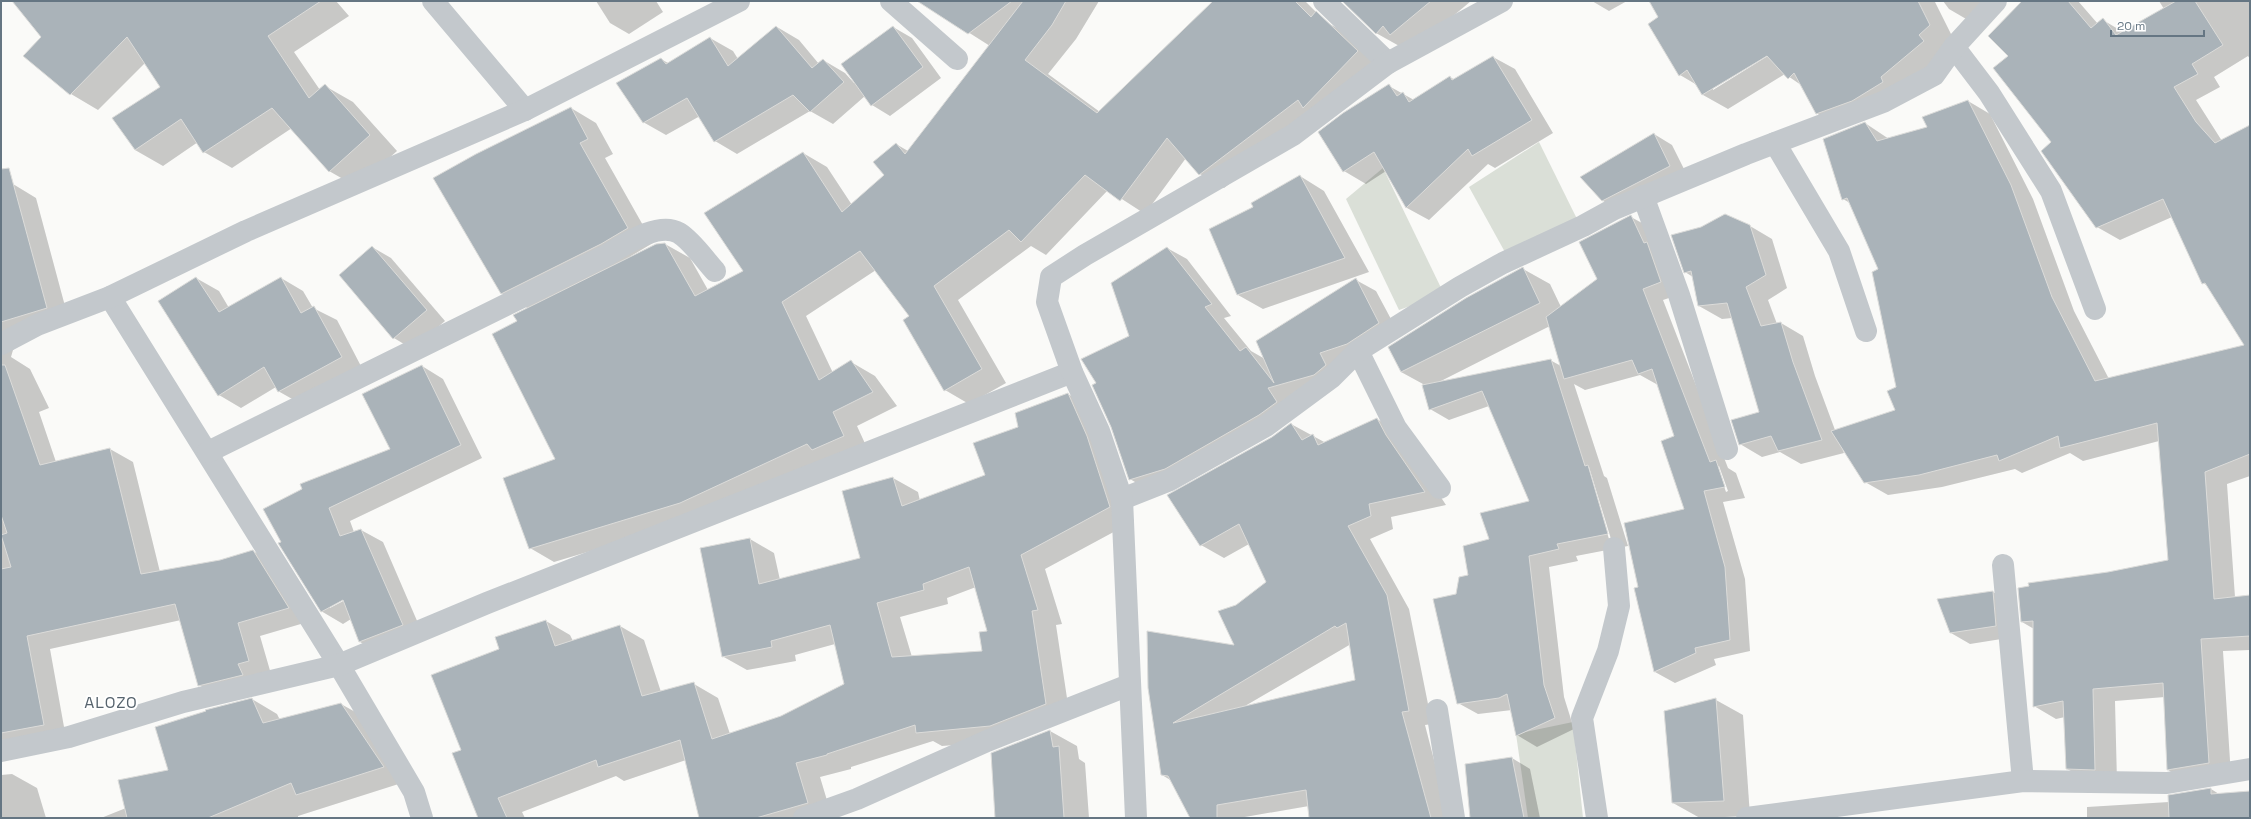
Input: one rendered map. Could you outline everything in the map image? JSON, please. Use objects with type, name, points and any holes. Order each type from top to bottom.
[{"type":"street","points":[[434,1],[525,110]]},
{"type":"street","points":[[1,344],[37,325],[110,297],[246,231],[525,110],[739,1]]},
{"type":"street","points":[[891,1],[957,59]]},
{"type":"street","points":[[1324,1],[1388,63]]},
{"type":"street","points":[[1136,818],[1122,499],[1099,431],[1072,372],[1047,302],[1051,277],[1292,135],[1388,63],[1502,1]]},
{"type":"street","points":[[1122,499],[1170,480],[1266,426],[1331,378],[1358,351],[1460,287],[1503,263],[1643,196],[1775,143],[1883,102],[1934,75],[1954,47],[1996,1]]},
{"type":"street","points":[[1954,47],[1989,93],[2051,191],[2095,309]]},
{"type":"street","points":[[1775,143],[1839,251],[1866,331]]},
{"type":"street","points":[[1643,196],[1679,296],[1727,449]]},
{"type":"street","points":[[208,452],[607,255],[642,235],[664,229],[678,232],[715,271]]},
{"type":"street","points":[[110,297],[208,452],[339,666],[414,792],[422,818]]},
{"type":"street","points":[[1358,351],[1396,428],[1440,488]]},
{"type":"street","points":[[1,751],[69,737],[183,702],[339,666],[487,602],[1072,372]]},
{"type":"street","points":[[1597,818],[1582,718],[1608,650],[1619,606],[1614,548]]},
{"type":"street","points":[[2003,565],[2023,781]]},
{"type":"street","points":[[804,818],[857,799],[987,741],[1130,685]]},
{"type":"street","points":[[1437,710],[1454,818]]},
{"type":"street","points":[[1747,818],[2023,781],[2167,783],[2250,769]]},
{"type":"shaded area","points":[[1539,142],[1579,223],[1506,254],[1469,187]]},
{"type":"shaded area","points":[[1383,168],[1444,294],[1399,310],[1346,199]]},
{"type":"shaded area","points":[[1573,722],[1583,818],[1528,818],[1516,734]]},
{"type":"building","points":[[12,1],[321,1],[268,36],[309,98],[325,84],[370,135],[329,172],[272,108],[203,153],[181,119],[135,150],[112,118],[160,87],[127,37],[70,95],[23,56],[41,37]]},
{"type":"building","points":[[917,1],[1012,1],[968,34]]},
{"type":"building","points":[[1023,1],[1066,1],[1052,25],[1025,60],[1097,113],[1213,1],[1295,1],[1311,17],[1316,11],[1358,51],[1303,108],[1298,100],[1199,175],[1167,138],[1120,201],[1085,175],[1021,242],[1009,230],[934,286],[982,369],[944,391],[903,320],[909,316],[860,251],[782,302],[819,380],[851,360],[873,392],[833,412],[844,436],[812,450],[807,444],[680,503],[529,549],[503,478],[555,459],[492,334],[517,321],[513,315],[656,244],[665,243],[695,296],[743,271],[704,213],[803,152],[842,212],[884,175],[873,162],[896,143],[905,154]]},
{"type":"building","points":[[1342,1],[1431,1],[1390,35],[1383,26],[1376,34]]},
{"type":"building","points":[[1649,1],[1918,1],[1930,25],[1919,35],[1924,41],[1881,77],[1883,82],[1852,101],[1816,114],[1794,73],[1788,79],[1767,56],[1702,95],[1687,70],[1679,76],[1648,24],[1658,17]]},
{"type":"building","points":[[2022,1],[2068,1],[2091,28],[2103,18],[2116,35],[2176,1],[2195,1],[2223,45],[2192,64],[2198,74],[2174,87],[2196,122],[2215,143],[2250,125],[2250,454],[2205,472],[2214,599],[2250,595],[2250,636],[2201,639],[2209,763],[2167,770],[2163,683],[2093,689],[2095,770],[2066,769],[2063,701],[2033,707],[2033,621],[2021,622],[2018,588],[2029,586],[2028,583],[2108,572],[2168,560],[2157,423],[2060,448],[2058,436],[1999,461],[1997,455],[1919,475],[1864,483],[1831,431],[1895,410],[1887,391],[1896,387],[1872,272],[1878,269],[1847,198],[1842,200],[1823,139],[1865,122],[1877,141],[1927,127],[1922,117],[1968,100],[2011,185],[2052,297],[2095,381],[2244,345],[2205,283],[2202,284],[2163,199],[2096,228],[2041,151],[2051,142],[1993,68],[2008,56],[1988,36]]},
{"type":"building","points":[[776,26],[812,68],[823,59],[844,82],[810,112],[793,95],[714,142],[687,98],[643,123],[616,83],[661,58],[666,64],[710,37],[728,66]]},
{"type":"building","points":[[893,26],[923,67],[871,106],[841,64]]},
{"type":"building","points":[[1493,56],[1532,120],[1472,156],[1468,149],[1406,208],[1374,152],[1343,172],[1318,132],[1343,113],[1389,84],[1397,96],[1403,92],[1409,102],[1450,76],[1452,80]]},
{"type":"building","points":[[571,107],[588,139],[580,143],[628,228],[601,244],[501,294],[433,178],[476,154]]},
{"type":"building","points":[[1654,133],[1670,166],[1602,201],[1580,177]]},
{"type":"building","points":[[9,168],[47,308],[1,322],[1,169]]},
{"type":"building","points":[[1300,175],[1345,258],[1237,295],[1209,229],[1253,207],[1251,203]]},
{"type":"building","points":[[1725,214],[1750,225],[1766,275],[1746,287],[1761,326],[1781,322],[1793,362],[1822,440],[1778,451],[1771,436],[1739,445],[1731,420],[1759,412],[1727,303],[1698,306],[1691,271],[1684,273],[1671,235],[1701,227]]},
{"type":"building","points":[[1631,215],[1644,243],[1647,242],[1661,282],[1643,289],[1710,462],[1716,460],[1725,487],[1704,491],[1725,567],[1730,640],[1695,648],[1696,653],[1654,672],[1634,588],[1638,587],[1624,523],[1684,509],[1661,441],[1674,436],[1652,369],[1638,374],[1632,360],[1564,379],[1546,317],[1597,279],[1579,242]]},
{"type":"building","points":[[372,246],[427,310],[393,339],[339,275]]},
{"type":"building","points":[[1167,247],[1212,304],[1205,307],[1240,351],[1246,347],[1274,383],[1256,341],[1356,278],[1379,323],[1347,344],[1320,353],[1326,365],[1314,375],[1268,388],[1277,402],[1259,415],[1165,469],[1129,480],[1111,427],[1092,385],[1096,383],[1081,359],[1129,336],[1111,283]]},
{"type":"building","points":[[1523,267],[1540,303],[1401,372],[1388,347],[1466,298]]},
{"type":"building","points":[[196,277],[219,312],[281,277],[301,313],[314,306],[342,357],[278,392],[264,367],[218,396],[158,301]]},
{"type":"building","points":[[1551,359],[1585,466],[1588,465],[1608,534],[1557,544],[1559,549],[1529,556],[1544,685],[1555,718],[1516,736],[1507,694],[1499,698],[1457,704],[1433,599],[1456,594],[1459,577],[1468,575],[1463,546],[1489,539],[1480,513],[1529,501],[1482,391],[1429,410],[1422,385]]},
{"type":"building","points":[[1,365],[5,365],[40,465],[110,448],[141,574],[220,560],[253,550],[289,608],[238,623],[249,661],[238,664],[243,675],[198,686],[175,604],[27,636],[44,725],[1,733],[1,569],[11,567],[1,535],[7,533],[1,515]]},
{"type":"building","points":[[422,365],[461,445],[329,508],[340,536],[361,529],[403,625],[359,642],[343,600],[321,612],[278,543],[281,542],[263,509],[302,489],[300,484],[390,449],[362,394]]},
{"type":"building","points":[[1068,393],[1087,436],[1110,507],[1021,555],[1038,610],[1032,611],[1046,704],[990,726],[916,733],[915,725],[827,755],[796,763],[808,803],[756,818],[699,818],[680,740],[598,767],[596,760],[498,798],[507,818],[478,818],[452,753],[461,750],[431,675],[499,649],[495,637],[546,620],[555,646],[620,625],[642,696],[694,682],[712,739],[781,716],[844,684],[830,625],[771,641],[772,647],[722,657],[700,548],[750,538],[759,584],[860,558],[842,491],[893,477],[902,506],[985,475],[973,443],[1018,427],[1015,413]],"holes":[[[969,567],[987,631],[979,632],[982,651],[892,657],[877,603],[924,590],[923,584]]]},
{"type":"building","points":[[1377,418],[1386,435],[1425,492],[1369,504],[1371,516],[1348,526],[1387,595],[1409,711],[1402,712],[1431,818],[1309,818],[1306,790],[1217,805],[1217,818],[1190,818],[1168,776],[1161,775],[1148,688],[1147,631],[1234,645],[1218,611],[1236,605],[1266,582],[1239,524],[1200,546],[1167,495],[1272,437],[1291,423],[1302,440],[1313,434],[1318,445]],"holes":[[[1346,623],[1355,680],[1173,723],[1335,626],[1337,628]]]},
{"type":"building","points":[[1993,591],[1996,626],[1950,633],[1937,599]]},
{"type":"building","points":[[252,698],[263,723],[341,703],[384,767],[296,795],[291,783],[208,818],[127,818],[118,780],[168,770],[155,727],[206,711],[205,710]]},
{"type":"building","points":[[1716,698],[1724,801],[1672,803],[1664,711]]},
{"type":"building","points":[[1050,730],[1053,747],[1059,746],[1064,818],[995,818],[991,753]]},
{"type":"building","points":[[1512,757],[1524,818],[1470,818],[1465,764]]},
{"type":"building","points":[[2211,788],[2211,794],[2250,791],[2250,818],[2169,818],[2168,795]]},
{"type":"district","name":"ALOZO","points":[[111,702]]}]
